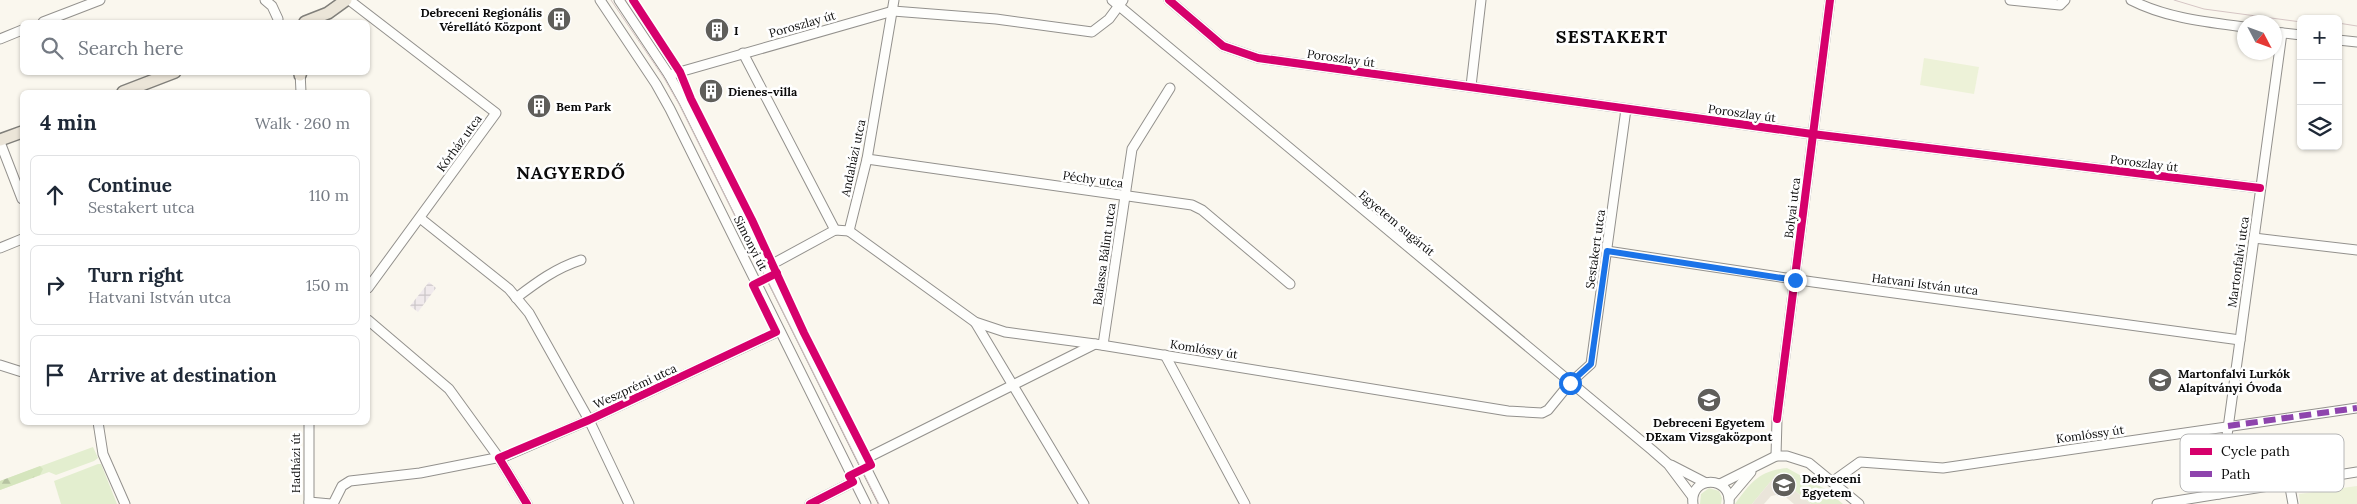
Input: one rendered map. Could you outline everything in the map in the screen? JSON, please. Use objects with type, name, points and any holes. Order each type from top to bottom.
[{"type":"main road","points":[[326,18],[348,0]]},
{"type":"main road","points":[[128,90],[167,75]]},
{"type":"main road","points":[[0,141],[20,133]]},
{"type":"street","points":[[48,20],[100,0]]},
{"type":"street","points":[[265,0],[272,6],[278,19]]},
{"type":"street","name":"Kórház utca","points":[[348,0],[496,114],[370,285]]},
{"type":"street","name":"Simonyi út","points":[[600,0],[661,92],[758,283],[779,331],[866,504]]},
{"type":"street","name":"Simonyi út","points":[[619,0],[669,75],[767,267],[884,504]]},
{"type":"street","name":"Andaházi utca","points":[[849,231],[867,158],[894,0]]},
{"type":"street","name":"Poroszlay út","points":[[1168,0],[1223,46],[1258,58],[1812,134],[2260,188]]},
{"type":"street","points":[[1471,86],[1481,0]]},
{"type":"street","name":"Bolyai utca","points":[[1776,456],[1777,419],[1830,0]]},
{"type":"street","points":[[2010,0],[2050,6],[2060,5],[2065,0]]},
{"type":"street","points":[[2131,0],[2149,8],[2185,18],[2237,26]]},
{"type":"street","name":"Poroszlay út","points":[[669,75],[893,11],[996,19],[1092,32],[1109,19],[1118,2]]},
{"type":"street","name":"Egyetem sugárút","points":[[1118,2],[1668,464],[1704,482],[1713,481],[1720,484]]},
{"type":"street","points":[[0,39],[20,31]]},
{"type":"street","points":[[2282,33],[2297,34]]},
{"type":"street","points":[[2342,40],[2357,42]]},
{"type":"street","points":[[743,53],[835,230]]},
{"type":"street","name":"Martonfalvi utca","points":[[2227,434],[2254,238],[2275,60]]},
{"type":"street","points":[[300,75],[300,90]]},
{"type":"street","name":"Balassa Bálint utca","points":[[1099,345],[1132,149],[1170,88]]},
{"type":"street","name":"Sestakert utca","points":[[1570,383],[1591,364],[1626,109]]},
{"type":"street","points":[[0,141],[20,195]]},
{"type":"street","name":"Péchy utca","points":[[867,158],[1192,205],[1202,210],[1290,284]]},
{"type":"street","points":[[420,218],[488,271],[529,313],[589,420],[629,504]]},
{"type":"street","points":[[767,267],[835,230],[849,231]]},
{"type":"street","name":"Komlóssy út","points":[[849,231],[975,322],[1006,332],[1165,355],[1522,412],[1542,413],[1548,410],[1570,383]]},
{"type":"street","points":[[2254,238],[2357,250]]},
{"type":"street","points":[[0,248],[20,240]]},
{"type":"street","name":"Hatvani István utca","points":[[1607,251],[1795,280],[2240,340]]},
{"type":"street","points":[[516,298],[545,276],[563,266],[581,260]]},
{"type":"street","points":[[370,322],[449,389],[498,458],[527,504]]},
{"type":"street","points":[[975,322],[1084,504]]},
{"type":"street","name":"Weszprémi utca","points":[[332,504],[342,486],[350,481],[420,473],[498,458],[589,420],[779,331]]},
{"type":"street","points":[[862,460],[1013,384],[1099,345]]},
{"type":"street","points":[[1165,355],[1245,504]]},
{"type":"street","points":[[0,365],[20,371]]},
{"type":"street","name":"Komlóssy út","points":[[1832,482],[1860,462],[1943,468],[2357,408]]},
{"type":"street","points":[[98,425],[103,454],[124,504]]},
{"type":"street","name":"Hadházi út","points":[[309,425],[309,503]]},
{"type":"street","points":[[1729,501],[1726,490],[1720,484],[1776,456],[1787,456],[1809,463],[1859,504]]},
{"type":"street","name":"Egyetem sugárút","points":[[1668,464],[1693,500]]},
{"type":"street","points":[[1729,501],[1754,468]]},
{"type":"street","points":[[2344,474],[2357,472]]},
{"type":"street","points":[[810,504],[855,481]]},
{"type":"street","points":[[1693,500],[1697,488],[1704,482]]},
{"type":"street","points":[[2156,504],[2231,492]]},
{"type":"street","points":[[309,503],[332,504]]},
{"type":"shaded area","points":[[429,282],[436,288],[418,312],[410,306]]},
{"type":"shaded area","points":[[1776,475],[1811,504],[1794,504],[1782,494],[1771,496],[1764,504],[1752,504]]},
{"type":"green space","points":[[1924,58],[1979,67],[1974,94],[1920,85]]},
{"type":"green space","points":[[93,447],[98,458],[94,461],[56,475],[49,472],[0,490],[0,481]]},
{"type":"green space","points":[[101,464],[117,504],[61,504],[54,481]]},
{"type":"green space","points":[[40,466],[43,469],[40,475],[0,490],[0,481]]},
{"type":"green space","name":"Debreceni Egyetem","points":[[1787,468],[1825,489],[1843,504],[1811,504],[1776,475],[1752,504],[1735,504],[1756,479],[1769,472]]},
{"type":"green space","points":[[2357,486],[2357,504],[2300,504],[2299,494],[2344,492],[2344,488]]},
{"type":"green space","points":[[1709,488],[1719,491],[1722,498],[1721,504],[1700,504],[1701,494]]},
{"type":"tram line","points":[[611,0],[664,78],[679,104],[879,504]]},
{"type":"tram line","points":[[2174,0],[2204,9],[2297,21]]},
{"type":"tram line","points":[[2342,24],[2357,26]]},
{"type":"marked path","points":[[2228,426],[2357,408]]},
{"type":"cycle path","points":[[633,0],[680,72],[691,99],[752,220],[804,333],[871,465],[849,476],[853,482],[810,504]]},
{"type":"cycle path","points":[[1169,0],[1223,46],[1258,58],[1812,134],[2260,188]]},
{"type":"cycle path","points":[[1777,419],[1830,0]]},
{"type":"cycle path","points":[[527,504],[499,458],[589,420],[776,332],[753,285],[777,273]]},
{"type":"place","name":"Debreceni Regionális Vérellátó Központ","points":[[559,19]]},
{"type":"place","name":"I","points":[[717,30]]},
{"type":"place","name":"Dienes-villa","points":[[711,91]]},
{"type":"place","name":"Bem Park","points":[[539,106]]},
{"type":"place","name":"Martonfalvi Lurkók Alapítványi Óvoda","points":[[2160,380]]},
{"type":"place","name":"Debreceni Egyetem DExam Vizsgaközpont","points":[[1709,400]]},
{"type":"place","name":"Debreceni Egyetem","points":[[1784,485]]},
{"type":"district","name":"SESTAKERT","points":[[1612,36]]},
{"type":"district","name":"NAGYERDŐ","points":[[571,172]]},
{"type":"route","points":[[1570,383],[1591,364],[1607,251],[1795,280]]}]
